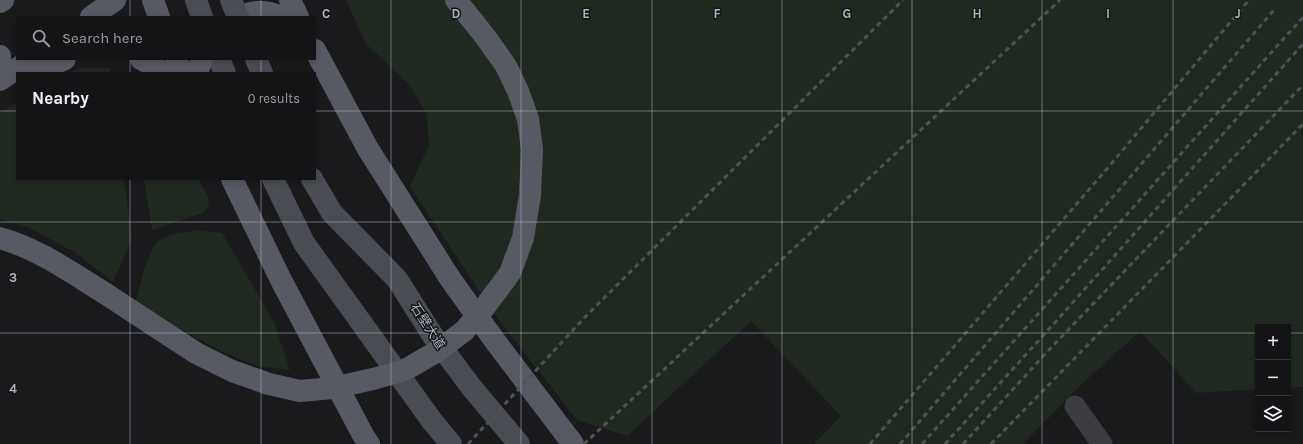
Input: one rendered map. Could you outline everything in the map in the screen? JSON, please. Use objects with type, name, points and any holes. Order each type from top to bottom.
[{"type":"main road","points":[[92,16],[115,0]]},
{"type":"main road","points":[[152,0],[159,16]]},
{"type":"main road","points":[[290,0],[298,16]]},
{"type":"main road","points":[[305,0],[308,16]]},
{"type":"main road","points":[[0,238],[11,241],[43,255],[196,353],[232,371],[269,384],[300,391],[333,388],[405,370],[436,352],[464,331],[484,308],[510,273],[523,238],[530,195],[532,149],[528,119],[518,91],[506,66],[456,0]]},
{"type":"main road","points":[[240,16],[247,13],[269,12],[279,16]]},
{"type":"main road","points":[[316,52],[368,149],[451,280],[499,347],[573,444]]},
{"type":"main road","points":[[0,56],[0,63]]},
{"type":"main road","points":[[0,80],[30,60]]},
{"type":"main road","points":[[37,72],[63,60]]},
{"type":"main road","points":[[142,60],[154,66],[161,72]]},
{"type":"main road","points":[[176,60],[182,72]]},
{"type":"main road","points":[[197,72],[202,60]]},
{"type":"main road","points":[[0,92],[16,84]]},
{"type":"main road","points":[[232,180],[281,280],[359,428],[369,444]]},
{"type":"street","points":[[196,0],[202,16]]},
{"type":"street","points":[[231,0],[238,16]]},
{"type":"street","points":[[220,60],[225,72]]},
{"type":"street","points":[[256,60],[262,72]]},
{"type":"street","points":[[273,180],[304,243],[432,421],[451,444]]},
{"type":"street","name":"石壁大道","points":[[313,180],[332,213],[398,278],[433,336],[472,388],[519,444]]},
{"type":"street","points":[[1075,406],[1102,444]]},
{"type":"green space","points":[[346,0],[1303,0],[1303,387],[1291,388],[1291,324],[1255,324],[1255,389],[1196,393],[1140,331],[1081,385],[1023,444],[814,444],[841,416],[751,321],[627,436],[577,420],[498,319],[410,187],[429,145],[427,115],[409,84],[366,44]]},
{"type":"green space","points":[[81,68],[110,68],[110,72],[71,72]]},
{"type":"green space","points":[[16,104],[16,180],[124,180],[132,238],[113,282],[76,253],[28,227],[0,219],[0,113]]},
{"type":"green space","points":[[144,180],[199,180],[209,199],[208,208],[203,213],[152,230]]},
{"type":"green space","points":[[196,230],[222,233],[274,322],[290,370],[257,366],[222,352],[174,325],[136,301],[145,268],[155,245],[160,240],[168,236]]},
{"type":"railway","points":[[468,444],[586,316],[903,0]]},
{"type":"railway","points":[[584,444],[1060,0]]},
{"type":"railway","points":[[870,444],[1111,164],[1249,0]]},
{"type":"railway","points":[[900,444],[1274,10]]},
{"type":"railway","points":[[922,444],[1303,17]]},
{"type":"railway","points":[[945,444],[1303,44]]},
{"type":"railway","points":[[963,444],[1046,353],[1303,85]]},
{"type":"railway","points":[[991,444],[1303,124]]}]
